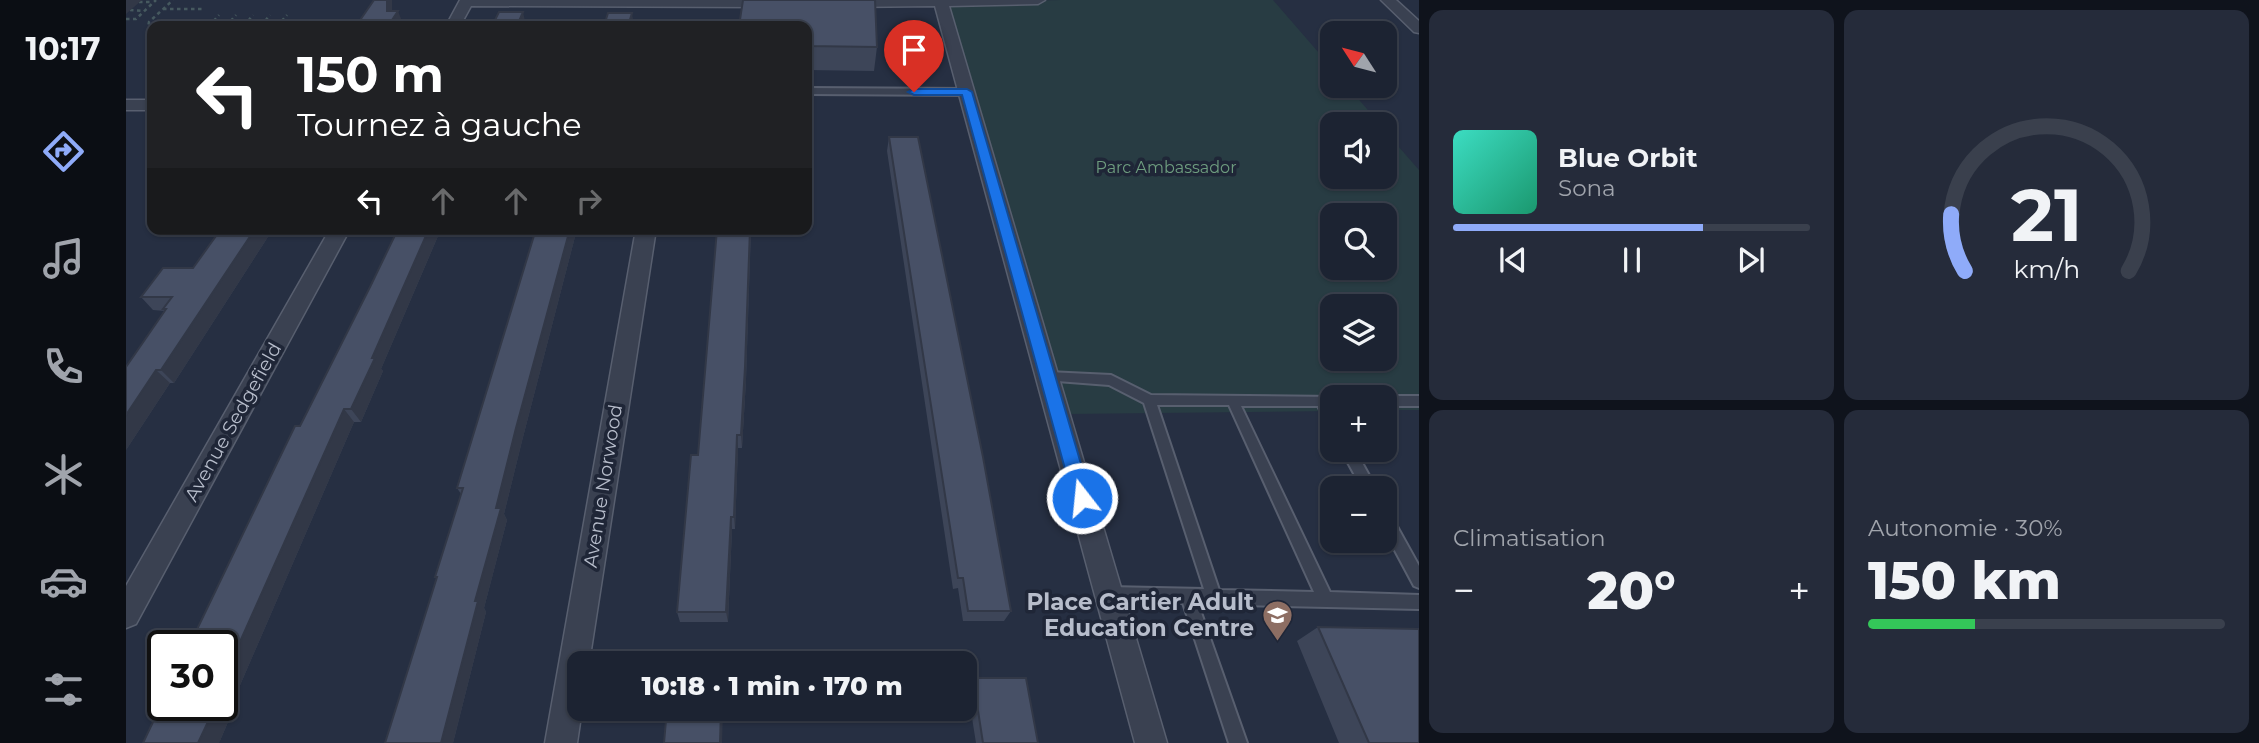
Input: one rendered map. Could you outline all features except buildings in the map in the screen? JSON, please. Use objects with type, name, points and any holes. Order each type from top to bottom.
[{"type":"street","points":[[834,4],[1038,0]]},
{"type":"street","points":[[1388,0],[1419,29]]},
{"type":"street","points":[[1403,0],[1408,1]]},
{"type":"street","points":[[456,21],[466,1],[781,4]]},
{"type":"street","points":[[941,3],[1151,743]]},
{"type":"street","points":[[684,19],[687,4]]},
{"type":"street","points":[[126,105],[147,105]]},
{"type":"street","name":"Avenue Sedgefield","points":[[126,614],[337,235]]},
{"type":"street","name":"Avenue Norwood","points":[[561,743],[645,235]]},
{"type":"lane","points":[[812,91],[967,92]]},
{"type":"lane","points":[[1048,377],[1111,380],[1149,400],[1320,401]]},
{"type":"lane","points":[[1149,400],[1214,596]]},
{"type":"lane","points":[[1233,401],[1325,599]]},
{"type":"lane","points":[[1397,402],[1417,404]]},
{"type":"lane","points":[[1397,540],[1419,580]]},
{"type":"lane","points":[[1109,594],[1419,602]]},
{"type":"lane","points":[[1188,596],[1238,743]]},
{"type":"path","points":[[150,21],[173,0]]},
{"type":"path","points":[[139,2],[155,1]]},
{"type":"path","points":[[126,19],[136,19],[155,1]]},
{"type":"path","points":[[163,9],[204,9]]},
{"type":"path","points":[[130,10],[145,10]]},
{"type":"path","points":[[214,21],[219,15]]},
{"type":"path","points":[[231,21],[236,15]]},
{"type":"path","points":[[248,21],[253,15]]},
{"type":"path","points":[[265,21],[270,15]]},
{"type":"path","points":[[282,21],[288,15]]},
{"type":"green space","name":"Parc Ambassador","points":[[1273,0],[1320,54],[1320,98],[1357,98],[1370,112],[1320,112],[1320,189],[1397,189],[1397,145],[1419,170],[1419,410],[1397,410],[1397,385],[1320,385],[1320,411],[1067,414],[941,3]]},
{"type":"place","name":"Place Cartier Adult Education Centre","points":[[1277,642]]},
{"type":"route","points":[[914,92],[967,92],[1082,498]]}]
